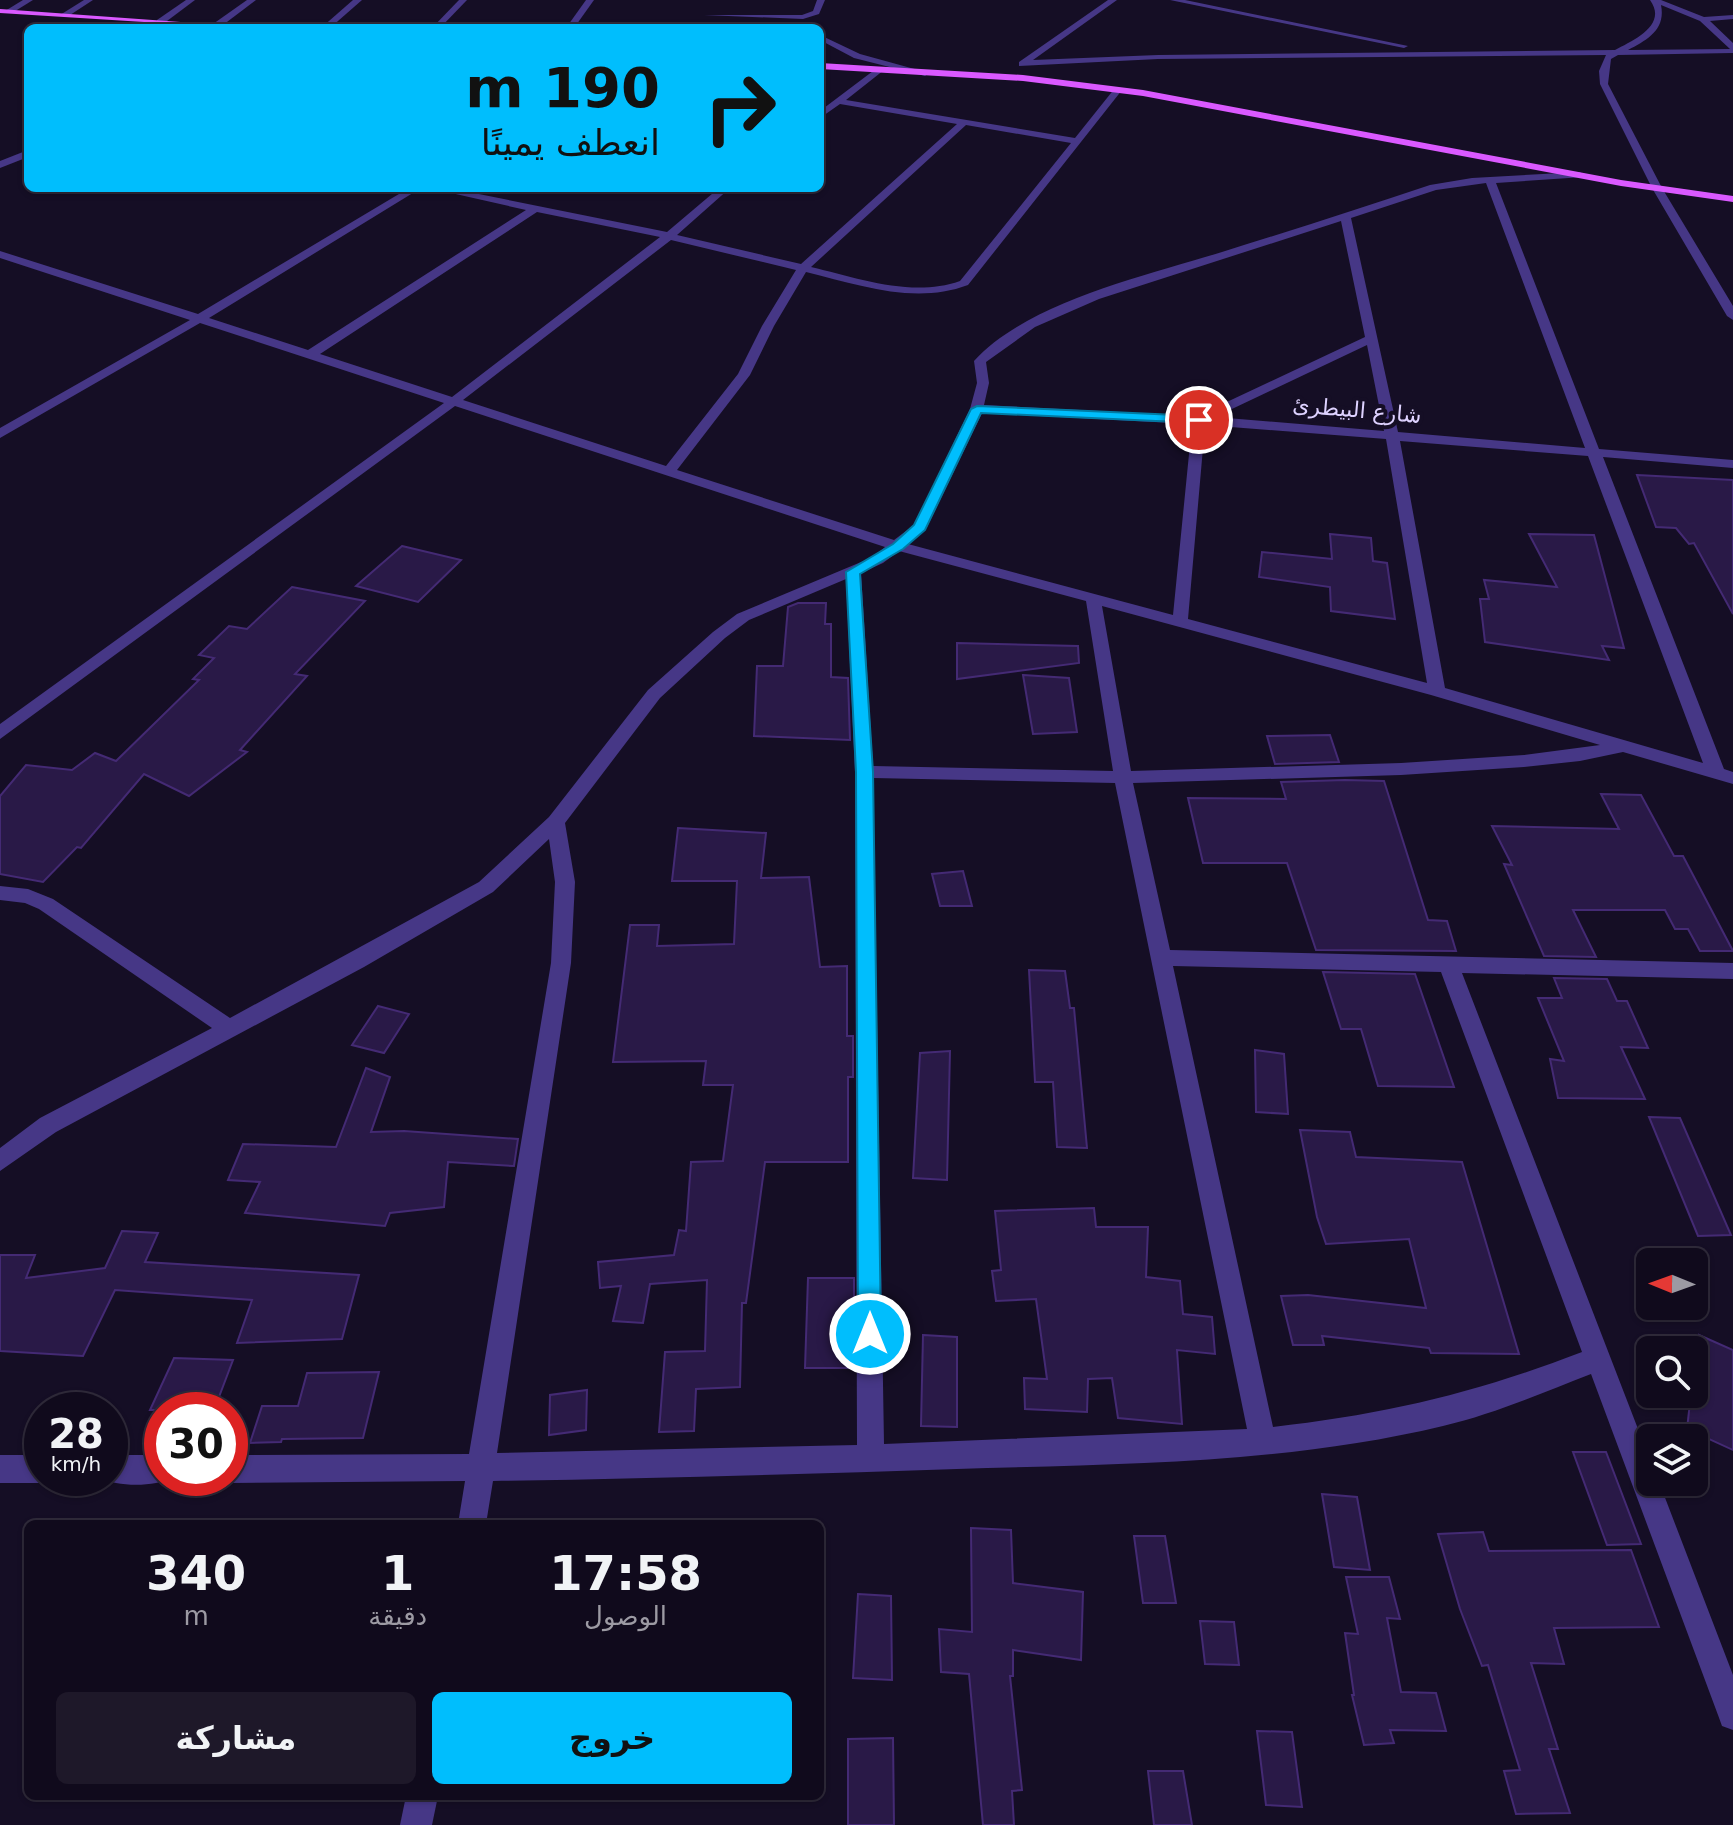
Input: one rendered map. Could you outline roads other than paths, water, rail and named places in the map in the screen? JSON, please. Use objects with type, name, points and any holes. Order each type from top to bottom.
[{"type":"main road","points":[[4,11],[188,24]]},
{"type":"main road","points":[[824,66],[1007,77],[1118,90],[1580,175],[1733,199]]},
{"type":"street","points":[[4,11],[29,0]]},
{"type":"street","points":[[64,15],[89,0]]},
{"type":"street","points":[[160,22],[191,0]]},
{"type":"street","points":[[219,24],[252,0]]},
{"type":"street","points":[[330,24],[358,0]]},
{"type":"street","points":[[440,24],[463,0]]},
{"type":"street","points":[[573,24],[590,0]]},
{"type":"street","points":[[706,24],[710,11],[806,17],[816,12],[821,0]]},
{"type":"street","points":[[1007,77],[1113,0]]},
{"type":"street","points":[[1174,0],[1331,33],[1460,55]]},
{"type":"street","points":[[1655,2],[1703,19],[1733,17]]},
{"type":"street","points":[[1655,2],[1660,19],[1656,27],[1631,46],[1611,55],[1603,66],[1604,84],[1657,188],[1733,316]]},
{"type":"street","points":[[1720,8],[1723,18]]},
{"type":"street","points":[[806,17],[810,24]]},
{"type":"street","points":[[1703,19],[1733,49]]},
{"type":"street","points":[[824,40],[866,59],[925,73]]},
{"type":"street","points":[[1024,63],[1158,57],[1611,55],[1733,49]]},
{"type":"street","points":[[824,112],[880,70]]},
{"type":"street","points":[[453,192],[669,236],[902,291],[945,290],[960,286],[1118,90]]},
{"type":"street","points":[[839,101],[1077,141]]},
{"type":"street","points":[[668,472],[686,445],[737,385],[803,268],[964,122]]},
{"type":"street","points":[[0,165],[24,155]]},
{"type":"street","points":[[0,1161],[48,1125],[230,1029],[486,887],[556,822],[654,694],[719,635],[743,617],[853,572],[898,546],[927,516],[977,409],[983,383],[981,360],[1019,331],[1070,307],[1139,283],[1434,187],[1580,175]]},
{"type":"street","points":[[1490,180],[1716,773]]},
{"type":"street","points":[[0,434],[409,192]]},
{"type":"street","points":[[0,733],[453,402],[669,236],[720,192]]},
{"type":"street","points":[[311,354],[535,209]]},
{"type":"street","points":[[1345,215],[1392,435],[1437,691]]},
{"type":"street","points":[[0,254],[898,546],[1437,691],[1733,778]]},
{"type":"street","points":[[1180,620],[1199,420],[1370,339]]},
{"type":"street","name":"شارع البيطرئ","points":[[977,409],[1199,420],[1733,464]]},
{"type":"street","points":[[853,572],[864,772],[871,1459]]},
{"type":"street","points":[[1093,598],[1123,777],[1263,1443]]},
{"type":"street","points":[[864,772],[1123,777],[1469,766],[1580,755],[1622,746]]},
{"type":"street","points":[[473,1520],[561,963],[565,882],[556,822]]},
{"type":"street","points":[[0,893],[28,896],[46,904],[230,1029]]},
{"type":"street","points":[[1161,958],[1733,971]]},
{"type":"street","points":[[1449,965],[1733,1715]]},
{"type":"street","points":[[248,1469],[483,1468],[871,1459],[1263,1443],[1353,1431],[1443,1412],[1502,1395],[1599,1358]]},
{"type":"street","points":[[0,1469],[24,1469]]},
{"type":"street","points":[[416,1825],[421,1800]]}]
